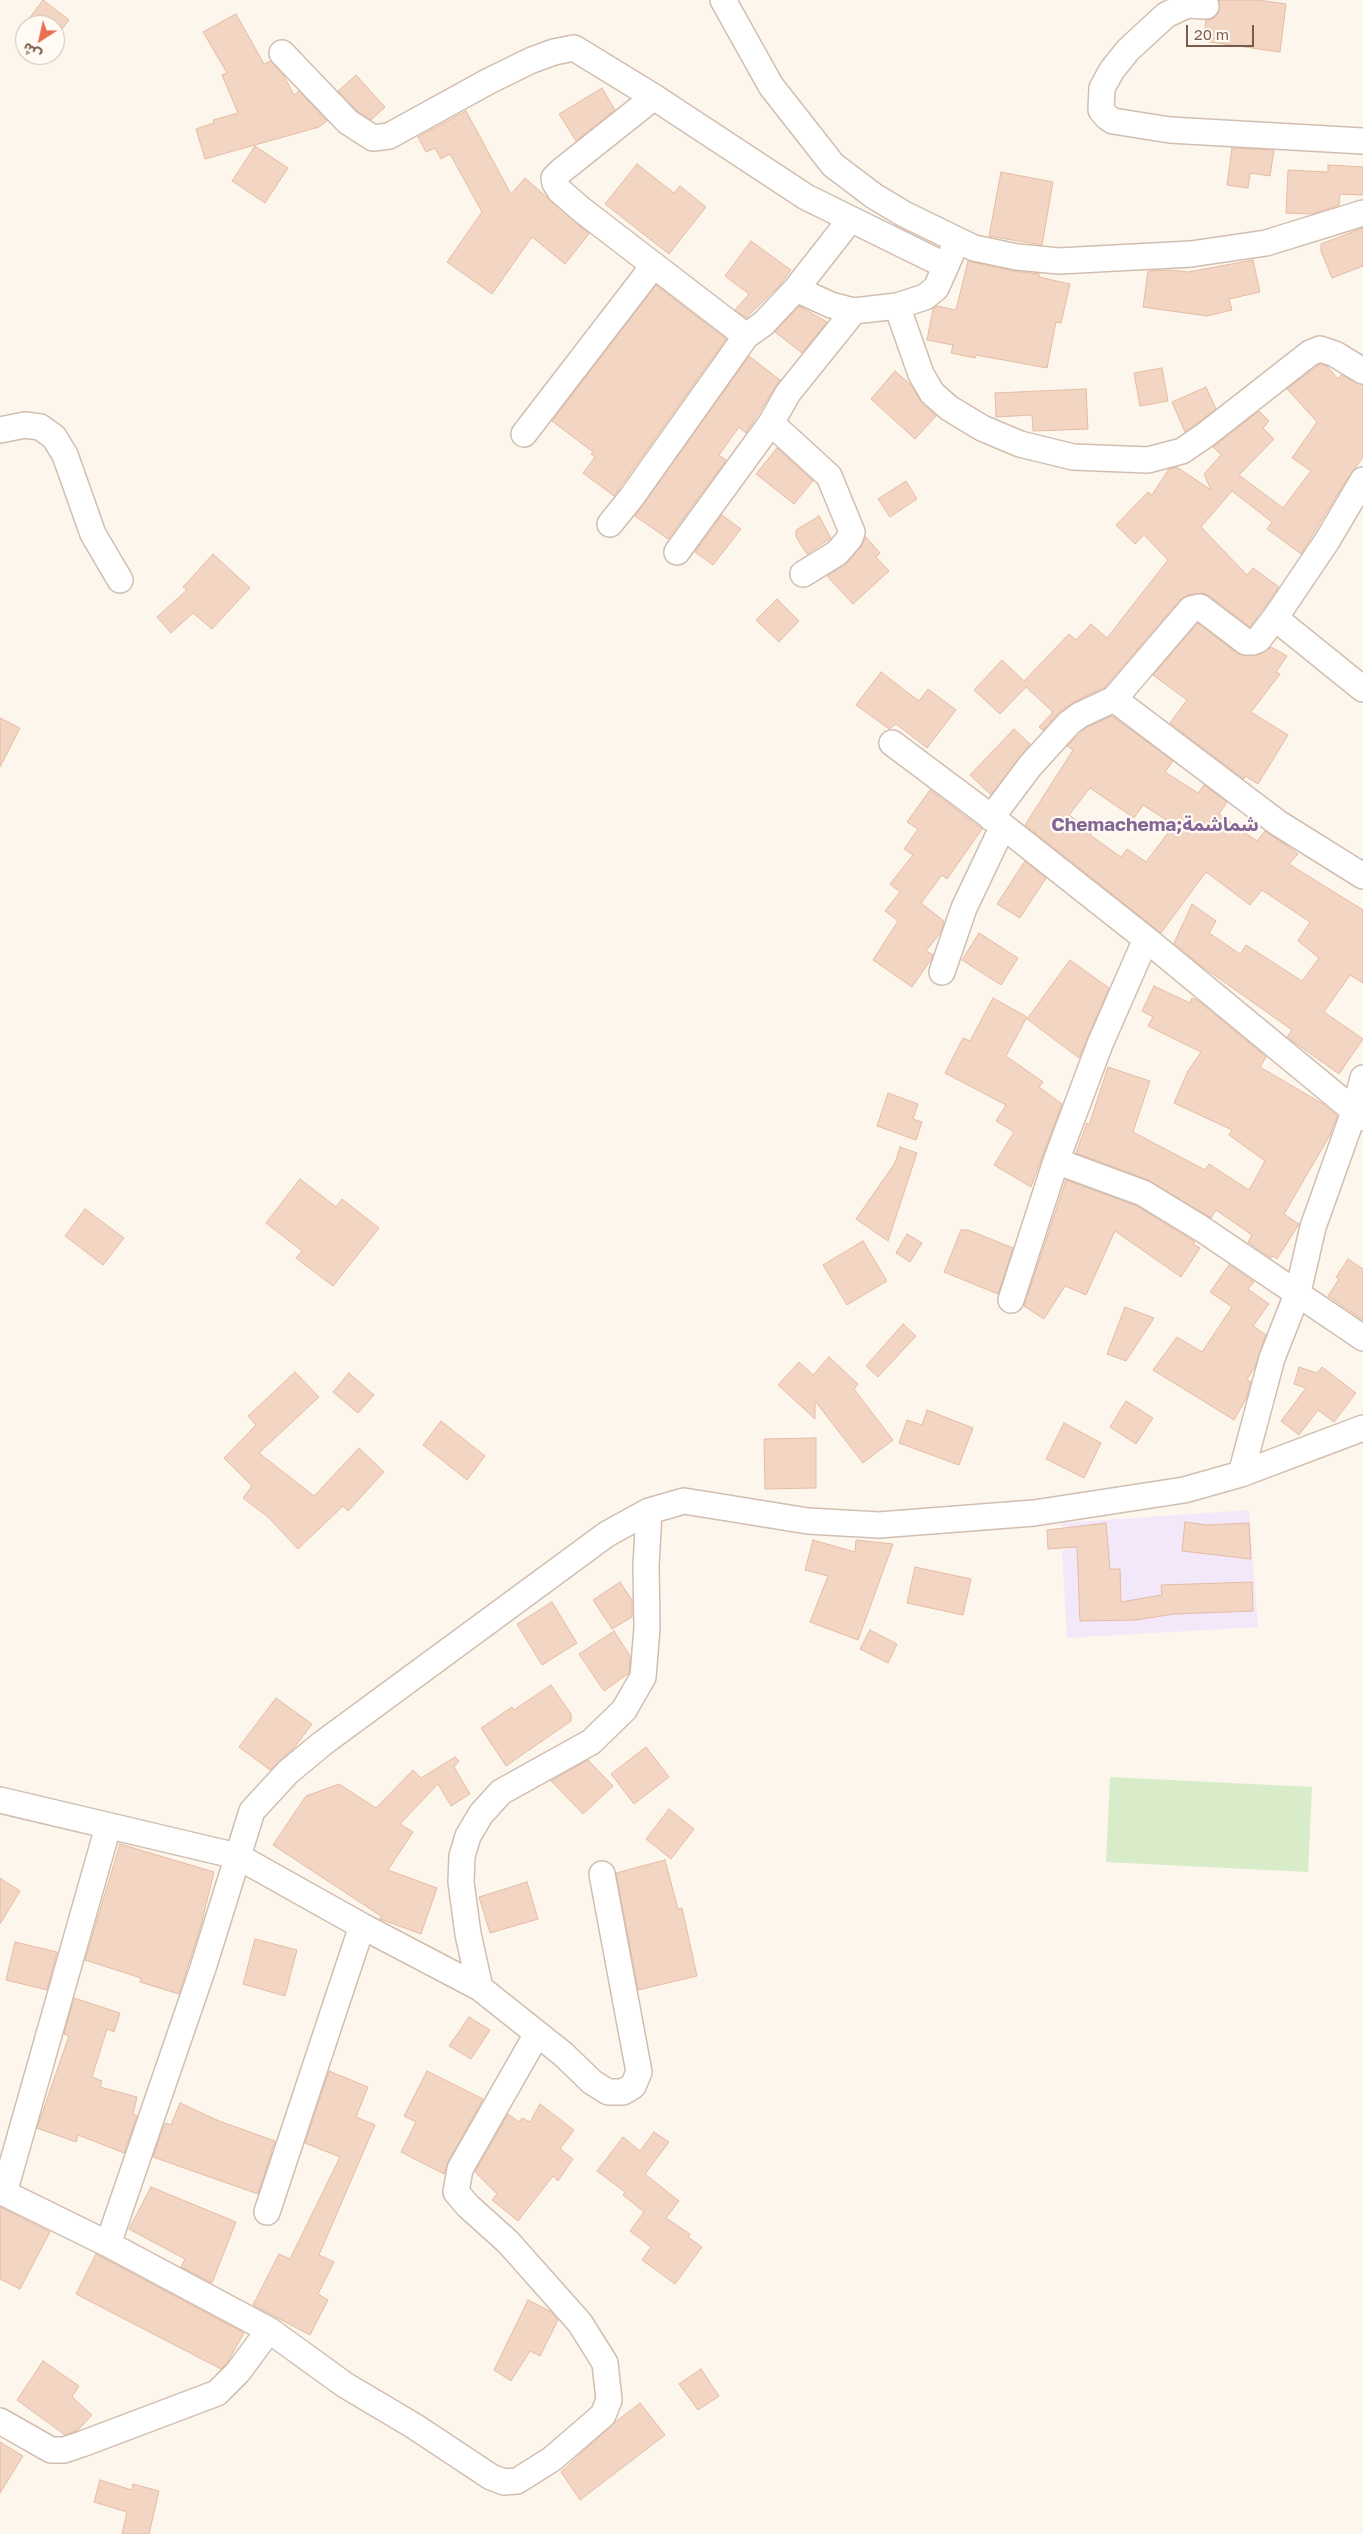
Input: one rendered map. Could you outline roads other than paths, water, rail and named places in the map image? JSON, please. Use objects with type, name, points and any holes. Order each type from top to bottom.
[{"type":"street","points":[[723,0],[771,86],[834,165],[874,196],[904,214],[974,248],[1017,257],[1059,261],[1191,254],[1266,243],[1363,213]]},
{"type":"street","points":[[1206,6],[1187,5],[1166,15],[1128,50],[1112,70],[1102,88],[1102,110],[1107,117],[1113,121],[1170,130],[1363,141]]},
{"type":"street","points":[[282,53],[348,122],[373,138],[389,136],[532,60],[554,52],[574,48],[654,97],[806,196],[850,220],[946,266]]},
{"type":"street","points":[[654,97],[562,171],[554,178],[554,183],[560,191],[582,210],[746,336]]},
{"type":"street","points":[[610,524],[746,336],[763,324],[796,289],[850,220]]},
{"type":"street","points":[[796,289],[831,305],[854,311],[897,306],[925,298],[936,288],[957,241]]},
{"type":"street","points":[[524,434],[654,265]]},
{"type":"street","points":[[897,306],[921,374],[932,393],[949,408],[982,428],[1020,444],[1072,457],[1148,460],[1182,451],[1310,353],[1320,349],[1335,354],[1363,371]]},
{"type":"street","points":[[677,552],[771,423],[788,392],[854,311]]},
{"type":"street","points":[[771,423],[829,476],[852,532],[837,553],[803,574]]},
{"type":"street","points":[[0,430],[25,425],[40,427],[54,437],[65,455],[93,534],[120,580]]},
{"type":"street","points":[[942,972],[997,822],[1030,766],[1069,723],[1080,715],[1114,699],[1195,606],[1200,607],[1246,642],[1258,640],[1328,540],[1363,480]]},
{"type":"street","points":[[1275,618],[1363,689]]},
{"type":"street","points":[[1114,699],[1278,823],[1363,876]]},
{"type":"street","points":[[892,743],[997,822],[1146,939],[1359,1115]]},
{"type":"street","points":[[1011,1300],[1056,1162],[1100,1044],[1146,939]]},
{"type":"street","points":[[1241,1474],[1272,1358],[1298,1292],[1313,1227],[1359,1115],[1363,1078]]},
{"type":"street","points":[[1056,1162],[1143,1193],[1298,1292],[1363,1338]]},
{"type":"street","points":[[108,2244],[203,1968],[252,1810],[288,1772],[323,1743],[607,1534],[649,1511],[684,1501],[808,1521],[879,1526],[1034,1513],[1184,1490],[1241,1474],[1363,1428]]},
{"type":"street","points":[[480,1988],[468,1934],[461,1882],[462,1856],[468,1836],[481,1814],[501,1792],[590,1742],[624,1710],[642,1676],[647,1628],[646,1566],[649,1511]]},
{"type":"street","points":[[0,1800],[237,1856],[362,1926],[480,1988],[538,2034],[592,2082],[608,2092],[623,2092],[634,2086],[639,2072],[602,1874]]},
{"type":"street","points":[[108,1827],[2,2192],[108,2244],[269,2330],[345,2385],[414,2426],[491,2477],[504,2482],[517,2481],[552,2459],[603,2415],[609,2400],[605,2363],[580,2323],[508,2242],[468,2206],[456,2192],[460,2169],[538,2034]]},
{"type":"street","points":[[267,2212],[362,1926]]},
{"type":"street","points":[[0,2422],[51,2450],[64,2450],[82,2444],[217,2393],[234,2378],[269,2330]]},
{"type":"district","name":"Chemachema;شماشمة","points":[[1155,825]]}]
